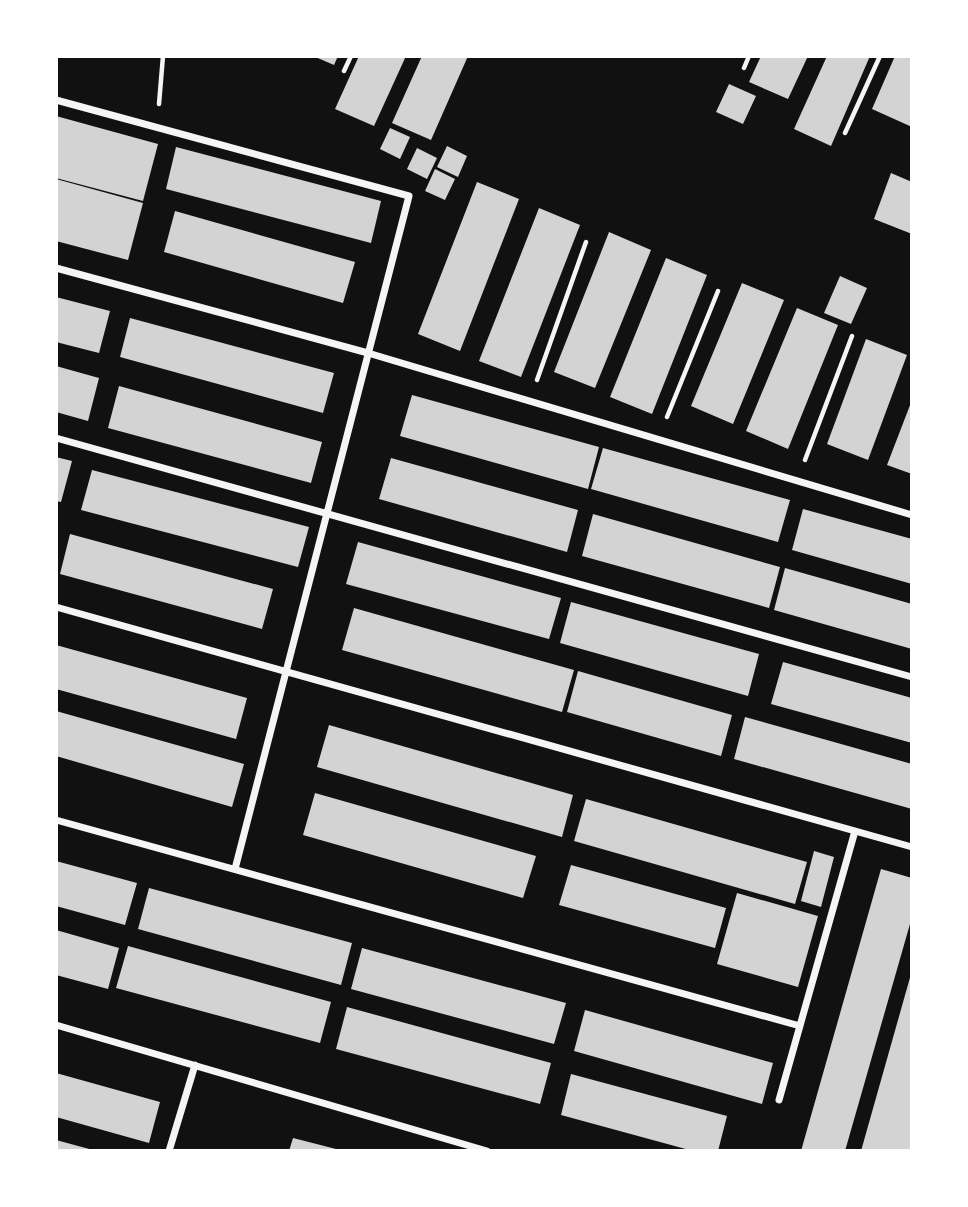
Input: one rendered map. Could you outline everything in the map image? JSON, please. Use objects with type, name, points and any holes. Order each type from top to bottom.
[{"type":"street","points":[[56,100],[409,196],[235,869]]},
{"type":"street","points":[[56,268],[368,353],[912,515]]},
{"type":"street","points":[[56,439],[912,677]]},
{"type":"street","points":[[56,607],[912,847]]},
{"type":"street","points":[[56,820],[800,1026]]},
{"type":"street","points":[[779,1100],[855,831]]},
{"type":"street","points":[[56,1025],[487,1151]]},
{"type":"street","points":[[169,1151],[195,1065]]},
{"type":"path","points":[[157,127],[163,56]]},
{"type":"path","points":[[344,71],[351,56]]},
{"type":"path","points":[[744,68],[749,56]]},
{"type":"path","points":[[845,133],[880,56]]},
{"type":"path","points":[[530,401],[586,242]]},
{"type":"path","points":[[657,439],[718,291]]},
{"type":"path","points":[[797,481],[852,336]]},
{"type":"building","points":[[313,56],[338,56],[334,65]]},
{"type":"building","points":[[359,56],[406,56],[374,126],[335,109]]},
{"type":"building","points":[[422,56],[468,56],[431,140],[392,123]]},
{"type":"building","points":[[761,56],[808,56],[788,99],[749,82]]},
{"type":"building","points":[[827,56],[870,56],[831,146],[794,129]]},
{"type":"building","points":[[895,56],[912,56],[912,127],[872,109]]},
{"type":"building","points":[[729,84],[756,96],[743,124],[716,112]]},
{"type":"building","points":[[56,116],[158,144],[143,201],[56,178]]},
{"type":"building","points":[[390,128],[410,137],[400,159],[380,149]]},
{"type":"building","points":[[447,146],[467,156],[458,177],[437,167]]},
{"type":"building","points":[[176,147],[381,201],[371,243],[166,189]]},
{"type":"building","points":[[417,148],[437,158],[427,179],[407,169]]},
{"type":"building","points":[[435,169],[455,179],[445,200],[425,191]]},
{"type":"building","points":[[891,173],[912,182],[912,234],[874,219]]},
{"type":"building","points":[[56,179],[143,203],[128,260],[56,241]]},
{"type":"building","points":[[477,182],[519,199],[460,351],[418,334]]},
{"type":"building","points":[[539,208],[580,225],[521,377],[479,361]]},
{"type":"building","points":[[175,211],[355,262],[343,303],[164,252]]},
{"type":"building","points":[[609,232],[651,250],[595,388],[554,372]]},
{"type":"building","points":[[666,258],[707,275],[652,414],[610,397]]},
{"type":"building","points":[[840,276],[867,288],[851,324],[824,313]]},
{"type":"building","points":[[742,283],[784,300],[733,424],[691,406]]},
{"type":"building","points":[[56,297],[110,311],[99,353],[56,342]]},
{"type":"building","points":[[797,308],[838,325],[788,449],[746,431]]},
{"type":"building","points":[[130,318],[334,373],[323,413],[120,357]]},
{"type":"building","points":[[866,339],[907,355],[868,460],[827,444]]},
{"type":"building","points":[[56,366],[99,378],[88,421],[56,412]]},
{"type":"building","points":[[119,386],[322,442],[311,483],[108,428]]},
{"type":"building","points":[[412,395],[599,447],[588,489],[400,436]]},
{"type":"building","points":[[912,400],[912,474],[887,465]]},
{"type":"building","points":[[603,448],[790,500],[778,542],[591,489]]},
{"type":"building","points":[[56,457],[72,461],[61,502],[56,501]]},
{"type":"building","points":[[391,458],[578,510],[567,552],[379,499]]},
{"type":"building","points":[[92,470],[309,527],[298,567],[81,510]]},
{"type":"building","points":[[803,509],[912,539],[912,584],[792,550]]},
{"type":"building","points":[[593,514],[780,567],[769,608],[582,556]]},
{"type":"building","points":[[70,534],[273,589],[262,629],[60,574]]},
{"type":"building","points":[[358,542],[561,598],[549,639],[346,584]]},
{"type":"building","points":[[785,568],[912,604],[912,649],[774,610]]},
{"type":"building","points":[[571,602],[759,654],[748,696],[560,643]]},
{"type":"building","points":[[354,608],[574,670],[562,712],[342,650]]},
{"type":"building","points":[[56,645],[247,698],[236,739],[56,689]]},
{"type":"building","points":[[783,662],[912,698],[912,743],[771,704]]},
{"type":"building","points":[[578,671],[732,715],[721,756],[567,712]]},
{"type":"building","points":[[56,711],[244,764],[232,807],[56,756]]},
{"type":"building","points":[[745,717],[912,764],[912,809],[734,759]]},
{"type":"building","points":[[329,725],[573,795],[562,837],[317,767]]},
{"type":"building","points":[[315,793],[536,856],[523,898],[303,835]]},
{"type":"building","points":[[586,799],[807,862],[795,904],[574,841]]},
{"type":"building","points":[[814,851],[834,857],[821,907],[801,901]]},
{"type":"building","points":[[56,861],[137,883],[125,925],[56,906]]},
{"type":"building","points":[[571,865],[726,908],[715,948],[559,905]]},
{"type":"building","points":[[881,869],[912,878],[912,917],[845,1151],[801,1151]]},
{"type":"building","points":[[149,888],[352,943],[341,985],[138,929]]},
{"type":"building","points":[[737,893],[818,916],[798,987],[717,964]]},
{"type":"building","points":[[56,930],[119,948],[108,989],[56,975]]},
{"type":"building","points":[[128,946],[331,1002],[320,1043],[116,988]]},
{"type":"building","points":[[362,948],[566,1003],[554,1044],[351,989]]},
{"type":"building","points":[[911,974],[910,1151],[861,1151]]},
{"type":"building","points":[[347,1007],[551,1063],[540,1104],[336,1049]]},
{"type":"building","points":[[585,1010],[773,1063],[762,1104],[574,1051]]},
{"type":"building","points":[[56,1073],[160,1102],[149,1143],[56,1117]]},
{"type":"building","points":[[571,1074],[727,1116],[718,1151],[693,1151],[561,1115]]},
{"type":"building","points":[[293,1138],[340,1150],[340,1151],[289,1151]]},
{"type":"building","points":[[56,1140],[93,1150],[93,1151],[56,1151]]}]
